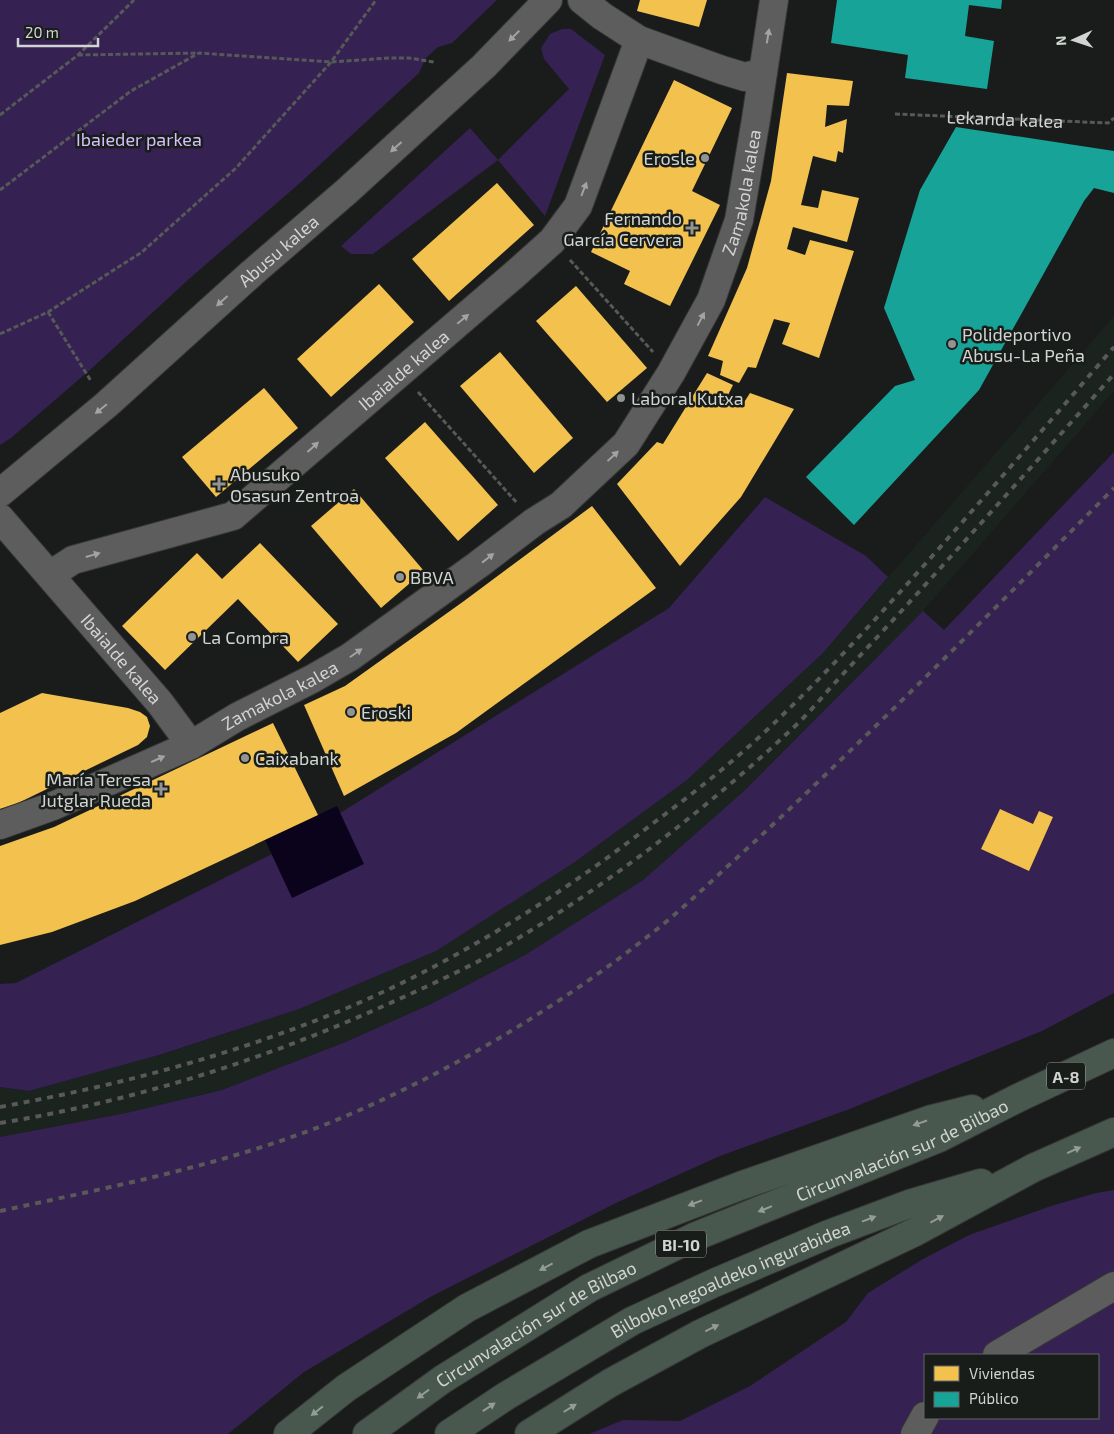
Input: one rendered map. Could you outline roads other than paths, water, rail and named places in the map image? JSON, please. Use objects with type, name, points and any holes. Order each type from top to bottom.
[{"type":"highway","name":"A-8","points":[[1018,1098],[1114,1053]]},
{"type":"highway","points":[[288,1434],[346,1388],[467,1308],[589,1244],[740,1186],[932,1119],[1018,1098]]},
{"type":"highway","name":"Circunvalación sur de Bilbao","points":[[367,1434],[443,1379],[589,1288],[694,1237],[939,1138],[1018,1098]]},
{"type":"highway","points":[[530,1434],[610,1383],[700,1334],[915,1232],[1033,1168],[1114,1132]]},
{"type":"highway","name":"Bilboko hegoaldeko ingurabidea","points":[[449,1434],[506,1396],[600,1340],[632,1322],[714,1283],[829,1234],[909,1204],[1033,1168]]},
{"type":"street","name":"Abusu kalea","points":[[0,492],[106,405],[435,111],[484,66],[548,0]]},
{"type":"street","points":[[582,0],[602,16],[639,40],[745,77],[763,72]]},
{"type":"street","name":"Zamakola kalea","points":[[0,825],[52,806],[191,744],[237,716],[312,679],[350,657],[480,564],[534,522],[561,505],[626,444],[671,373],[711,300],[738,220],[774,0]]},
{"type":"street","name":"Ibaialde kalea","points":[[50,575],[73,560],[234,516],[552,240],[578,206],[639,40]]},
{"type":"street","name":"Ibaialde kalea","points":[[0,518],[160,703],[191,744]]},
{"type":"street","points":[[999,1354],[1114,1286]]},
{"type":"street","points":[[914,1434],[924,1418]]},
{"type":"railway","points":[[0,1107],[89,1089],[176,1067],[305,1025],[388,990],[468,948],[508,925],[583,875],[714,776],[755,741],[810,688],[908,583],[1114,347]]},
{"type":"railway","points":[[0,1123],[95,1104],[142,1092],[188,1079],[280,1048],[370,1012],[451,975],[519,938],[561,912],[682,824],[720,793],[798,723],[1114,374]]},
{"type":"railway","points":[[0,1211],[167,1174],[289,1138],[371,1105],[412,1085],[454,1064],[534,1017],[658,929],[699,893],[886,716],[1114,488]]},
{"type":"place","name":"Erosle","points":[[705,158]]},
{"type":"place","name":"Fernando García Cervera","points":[[692,228]]},
{"type":"place","name":"Polideportivo Abusu-La Peña","points":[[952,344]]},
{"type":"place","name":"Laboral Kutxa","points":[[621,398]]},
{"type":"place","name":"Abusuko Osasun Zentroa","points":[[219,484]]},
{"type":"place","name":"BBVA","points":[[400,577]]},
{"type":"place","name":"La Compra","points":[[192,637]]},
{"type":"place","name":"Eroski","points":[[351,712]]},
{"type":"place","name":"Caixabank","points":[[245,758]]},
{"type":"place","name":"María Teresa Jutglar Rueda","points":[[161,789]]},
{"type":"park label","name":"Ibaieder parkea","points":[[139,139]]}]
